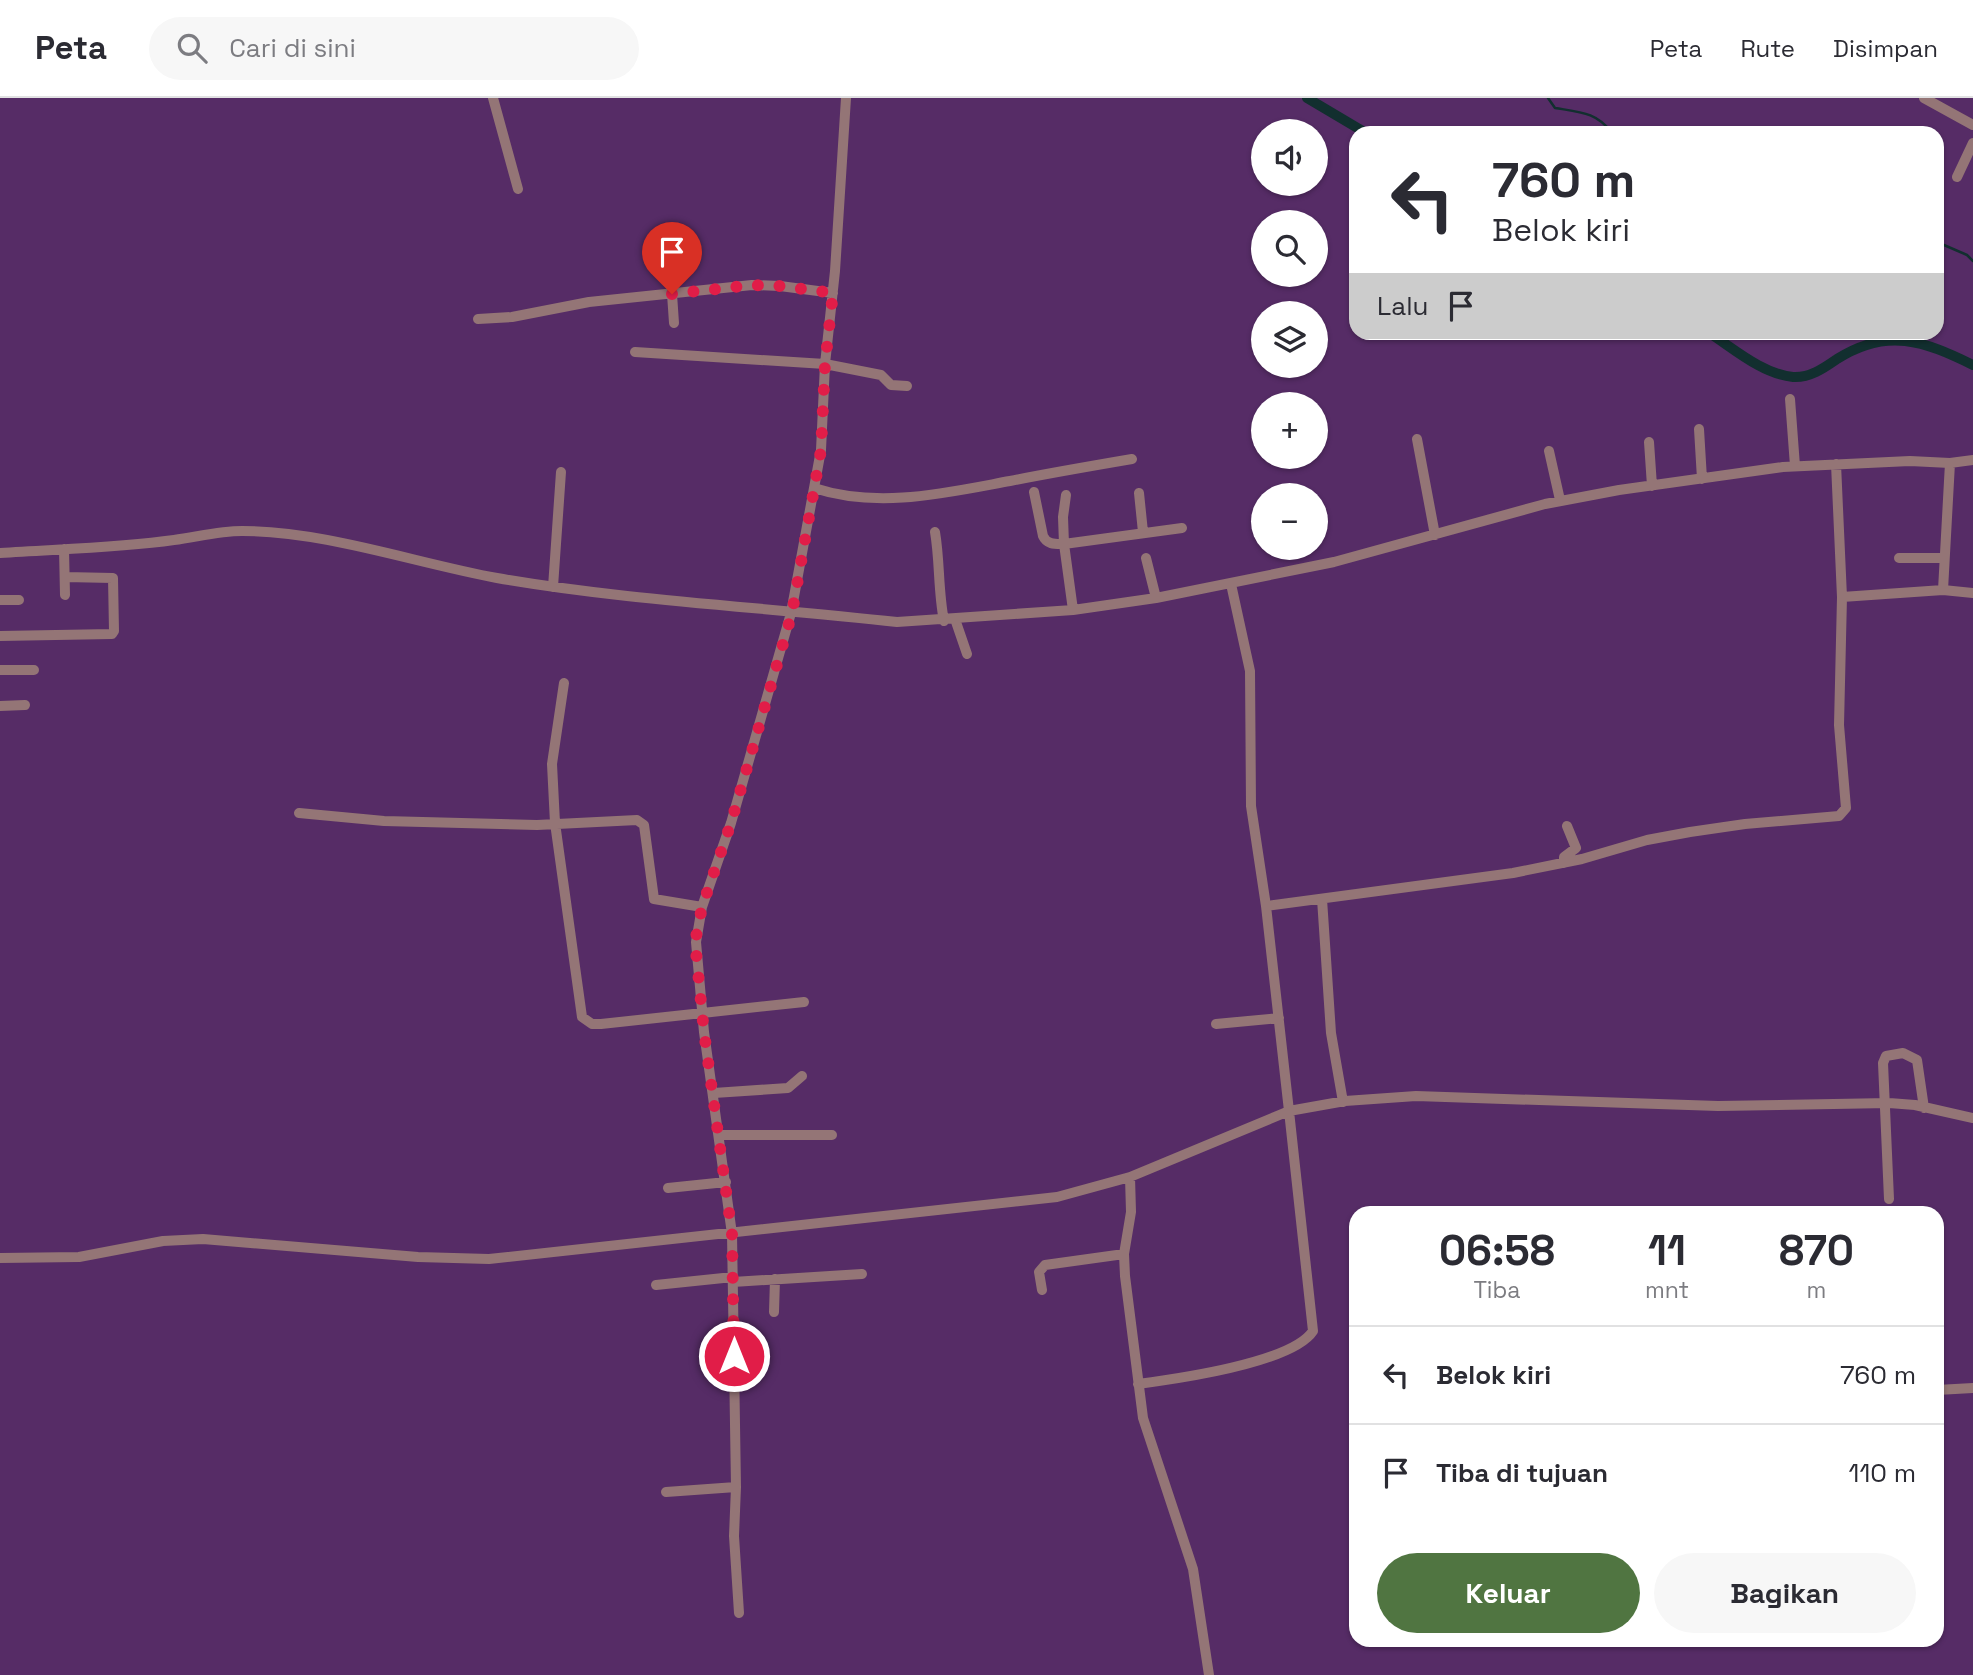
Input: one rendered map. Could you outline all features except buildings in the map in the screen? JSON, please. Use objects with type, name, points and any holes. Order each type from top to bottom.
[{"type":"street","points":[[493,98],[518,189]]},
{"type":"street","points":[[739,1613],[734,1536],[736,1487],[732,1234],[695,942],[702,907],[731,823],[792,613],[821,450],[825,364],[833,293],[846,98]]},
{"type":"street","points":[[1924,98],[1973,125]]},
{"type":"street","points":[[1957,177],[1973,144]]},
{"type":"street","points":[[478,319],[512,317],[589,302],[752,285],[833,293]]},
{"type":"street","points":[[672,294],[674,323]]},
{"type":"street","points":[[635,352],[825,364],[881,375],[891,385],[907,386]]},
{"type":"street","points":[[1790,399],[1795,466]]},
{"type":"street","points":[[1699,429],[1702,479]]},
{"type":"street","points":[[1417,439],[1435,535]]},
{"type":"street","points":[[1649,442],[1652,486]]},
{"type":"street","points":[[1549,451],[1560,500]]},
{"type":"street","points":[[814,488],[852,497],[884,499],[931,495],[1132,459]]},
{"type":"street","points":[[0,554],[173,540],[214,533],[272,532],[553,587],[897,622],[950,620],[1073,610],[1231,584],[1334,562],[1560,500],[1795,466],[1910,461],[1950,463],[1973,460]]},
{"type":"street","points":[[1943,590],[1950,463]]},
{"type":"street","points":[[1266,906],[1513,873],[1564,863],[1647,840],[1745,824],[1835,817],[1844,812],[1846,808],[1839,725],[1842,597],[1836,464]]},
{"type":"street","points":[[553,587],[561,472]]},
{"type":"street","points":[[1034,492],[1045,539],[1050,543],[1065,544],[1182,528]]},
{"type":"street","points":[[1139,493],[1143,532]]},
{"type":"street","points":[[1066,495],[1063,517],[1073,610]]},
{"type":"street","points":[[935,532],[950,620],[967,654]]},
{"type":"street","points":[[64,549],[65,595]]},
{"type":"street","points":[[1146,558],[1156,598]]},
{"type":"street","points":[[1899,558],[1944,558]]},
{"type":"street","points":[[0,636],[112,634],[113,578],[65,577]]},
{"type":"street","points":[[1138,1384],[1217,1373],[1303,1344],[1313,1331],[1266,906],[1251,806],[1250,671],[1231,584]]},
{"type":"street","points":[[1842,597],[1943,590],[1973,593]]},
{"type":"street","points":[[0,600],[19,600]]},
{"type":"street","points":[[0,670],[34,670]]},
{"type":"street","points":[[564,683],[552,764],[555,823],[582,1017],[592,1024],[601,1024],[804,1002]]},
{"type":"street","points":[[0,706],[25,705]]},
{"type":"street","points":[[299,813],[384,821],[555,823],[636,820],[644,825],[654,899],[702,907]]},
{"type":"street","points":[[1564,863],[1564,857],[1576,848],[1567,826]]},
{"type":"street","points":[[1322,898],[1331,1033],[1343,1102]]},
{"type":"street","points":[[1216,1024],[1279,1018]]},
{"type":"street","points":[[1889,1199],[1883,1059],[1889,1054],[1903,1053],[1914,1056],[1919,1065],[1924,1108]]},
{"type":"street","points":[[714,1093],[788,1088],[802,1076]]},
{"type":"street","points":[[0,1258],[79,1257],[163,1241],[202,1239],[418,1257],[489,1259],[1058,1197],[1130,1177],[1289,1111],[1343,1102],[1416,1096],[1718,1106],[1885,1103],[1973,1118]]},
{"type":"street","points":[[719,1135],[832,1135]]},
{"type":"street","points":[[1130,1177],[1131,1212],[1124,1254],[1143,1418],[1193,1569],[1209,1675]]},
{"type":"street","points":[[668,1188],[726,1182]]},
{"type":"street","points":[[1042,1290],[1039,1272],[1045,1265],[1124,1254]]},
{"type":"street","points":[[656,1285],[862,1274]]},
{"type":"street","points":[[774,1312],[775,1279]]},
{"type":"street","points":[[1944,1390],[1973,1388]]},
{"type":"street","points":[[666,1492],[736,1487]]},
{"type":"waterway","points":[[1307,98],[1354,126]]},
{"type":"waterway","points":[[1548,98],[1555,108],[1580,112],[1594,117],[1606,126]]},
{"type":"waterway","points":[[1944,245],[1967,255],[1973,261]]},
{"type":"waterway","points":[[1720,340],[1759,366],[1793,377],[1816,372],[1855,349],[1889,341],[1922,344],[1973,365]]},
{"type":"route","points":[[672,294],[752,285],[833,293],[825,364],[821,450],[792,613],[731,823],[702,907],[695,942],[704,1032],[732,1234],[734,1356]]}]
